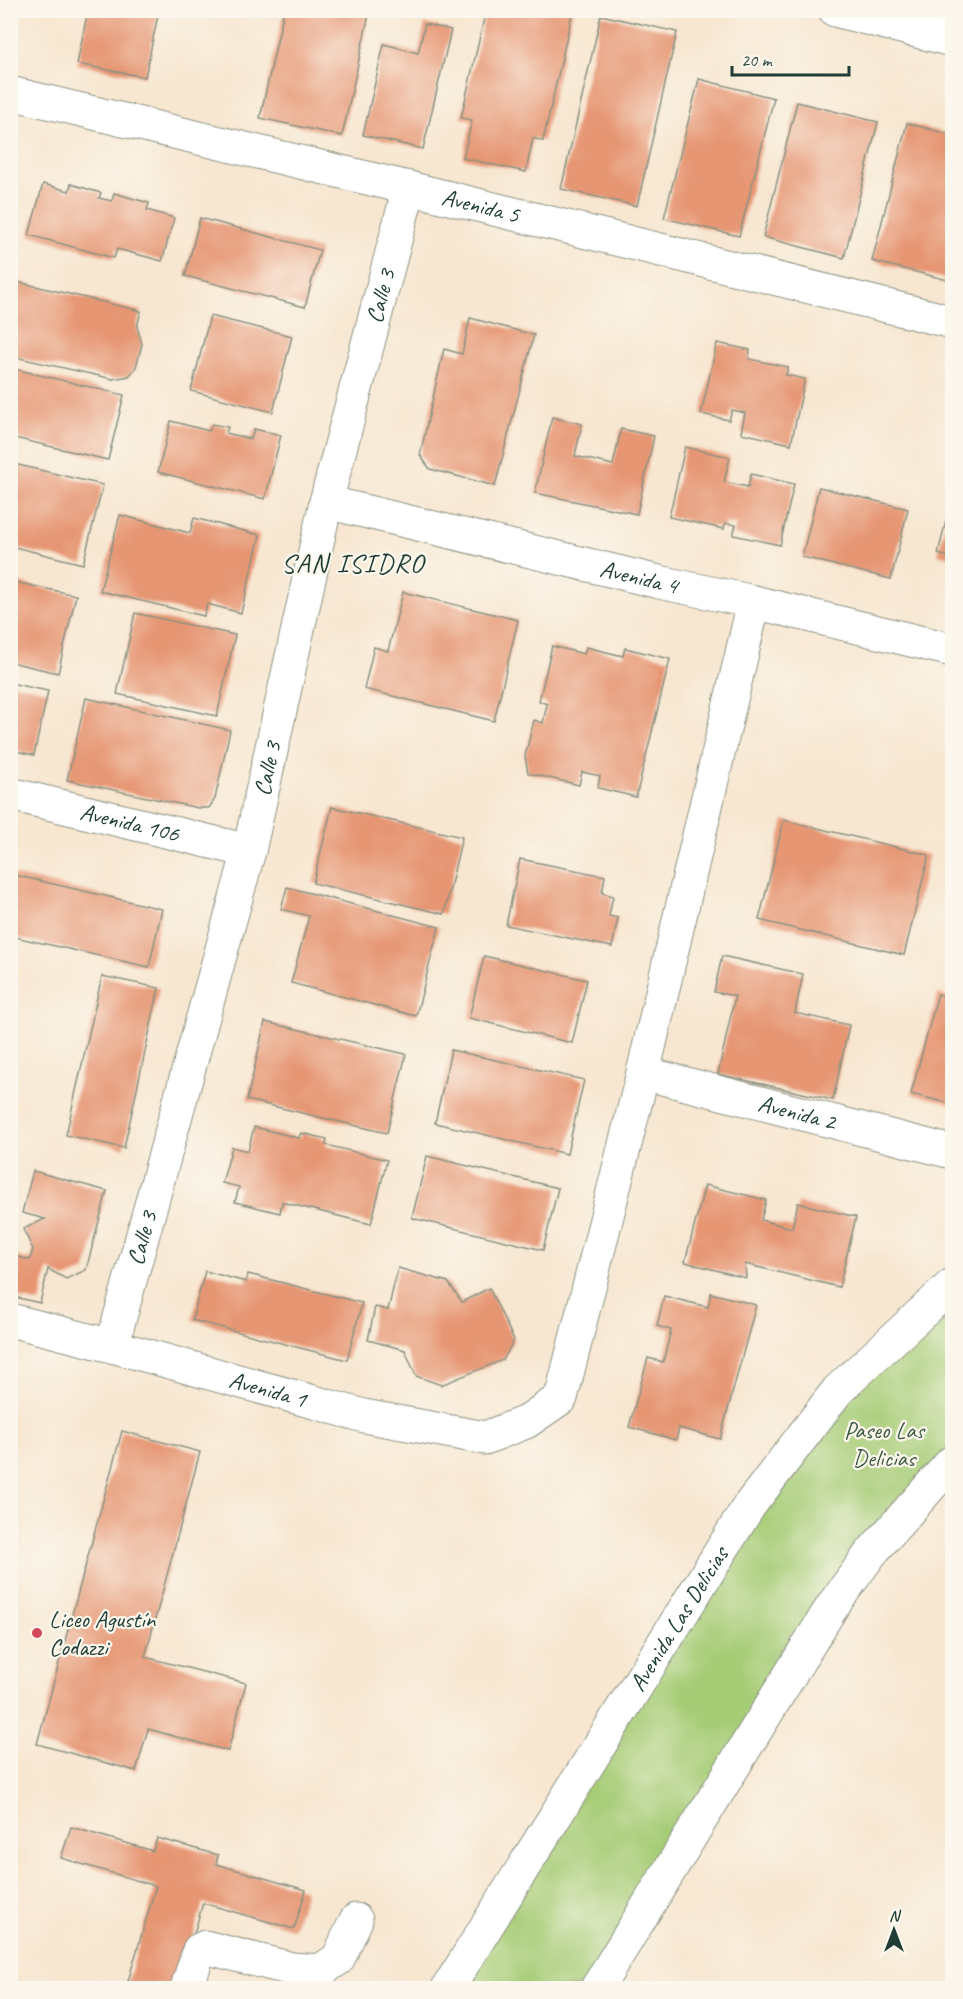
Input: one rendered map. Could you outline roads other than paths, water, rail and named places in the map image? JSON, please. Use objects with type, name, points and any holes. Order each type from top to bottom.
[{"type":"street","points":[[835,10],[952,40]]},
{"type":"street","name":"Avenida 5","points":[[10,93],[409,188],[952,322]]},
{"type":"street","name":"Calle 3","points":[[112,1346],[249,851],[326,502],[409,188]]},
{"type":"street","name":"Avenida 4","points":[[326,502],[659,582],[754,602],[952,651]]},
{"type":"street","name":"Avenida 1","points":[[10,1320],[364,1416],[485,1438],[526,1422],[561,1398],[643,1073],[754,602]]},
{"type":"street","name":"Avenida 106","points":[[10,794],[249,851]]},
{"type":"street","name":"Avenida 2","points":[[643,1073],[952,1152]]},
{"type":"street","name":"Avenida Las Delicias","points":[[447,1989],[748,1506],[838,1390],[952,1285]]},
{"type":"street","points":[[597,1989],[833,1605],[871,1553],[952,1462]]},
{"type":"street","points":[[187,1989],[199,1950],[205,1947],[292,1969],[320,1971],[338,1959],[356,1920]]},
{"type":"place","name":"Liceo Agustín Codazzi","points":[[37,1633]]},
{"type":"district","name":"SAN ISIDRO","points":[[353,563]]},
{"type":"park label","name":"Paseo Las Delicias","points":[[884,1444]]}]
